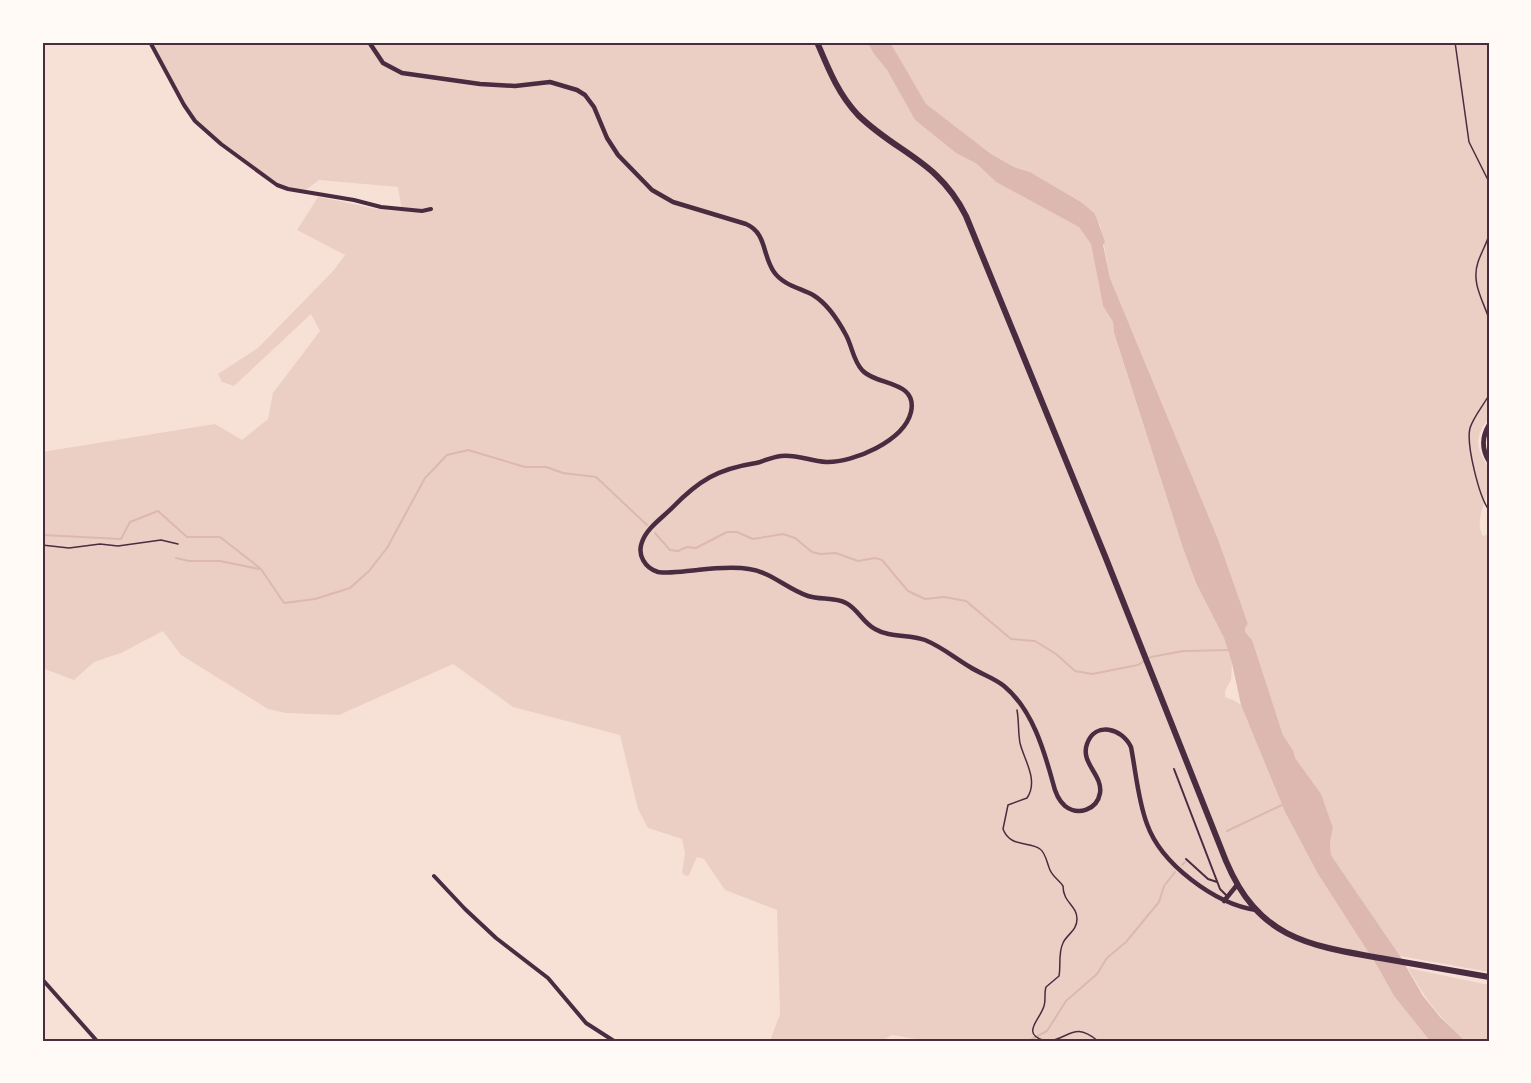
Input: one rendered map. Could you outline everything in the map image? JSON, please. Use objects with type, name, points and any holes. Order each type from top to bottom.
[{"type":"main road","points":[[817,42],[834,82],[851,107],[873,128],[931,170],[945,183],[961,207],[1237,885],[1256,910],[1277,928],[1298,939],[1342,951],[1489,977]]},
{"type":"main road","points":[[1489,425],[1483,443],[1489,461]]},
{"type":"street","points":[[150,42],[195,121],[221,144],[277,185],[296,191],[354,200],[381,207],[422,211],[430,209]]},
{"type":"street","points":[[369,42],[383,63],[402,73],[480,84],[515,86],[550,82],[581,92],[594,107],[614,150],[647,186],[673,202],[753,227],[761,236],[775,273],[785,282],[813,296],[829,308],[864,372],[871,377],[898,386],[909,396],[911,410],[903,426],[889,439],[860,455],[832,462],[783,456],[733,466],[705,480],[678,501],[645,536],[640,552],[647,566],[654,570],[668,572],[753,569],[807,596],[842,601],[879,631],[920,638],[972,669],[998,681],[1020,704],[1040,743],[1057,796],[1066,807],[1074,811],[1091,808],[1100,792],[1097,779],[1087,760],[1088,742],[1098,732],[1107,729],[1124,735],[1131,747],[1143,810],[1154,839],[1174,864],[1226,899],[1256,910]]},
{"type":"street","points":[[434,876],[496,938],[548,978],[586,1023],[614,1041]]},
{"type":"street","points":[[1226,899],[1237,885]]},
{"type":"street","points":[[42,979],[96,1041]]},
{"type":"lane","points":[[1174,769],[1217,882],[1226,899]]},
{"type":"lane","points":[[1186,859],[1208,879],[1217,882]]},
{"type":"path","points":[[1455,42],[1469,142],[1489,182]]},
{"type":"path","points":[[1489,235],[1476,273],[1477,289],[1489,319]]},
{"type":"path","points":[[1489,395],[1473,421],[1468,438],[1483,500],[1489,510]]},
{"type":"path","points":[[42,545],[69,548],[100,544],[118,546],[161,540],[178,544]]},
{"type":"path","points":[[1020,704],[1017,709],[1020,737],[1029,770],[1031,788],[1028,798],[1008,804],[1003,829],[1007,836],[1020,844],[1036,846],[1041,850],[1053,875],[1063,885],[1063,895],[1076,912],[1077,919],[1076,928],[1062,945],[1059,976],[1046,987],[1044,1006],[1033,1027],[1035,1037],[1053,1041],[1072,1032],[1087,1034],[1098,1041]]},
{"type":"shaded area","points":[[150,42],[867,42],[887,70],[915,120],[956,153],[977,164],[996,182],[1080,227],[1091,244],[1103,306],[1113,322],[1114,334],[1183,548],[1196,583],[1224,638],[1232,663],[1231,680],[1225,691],[1225,697],[1241,705],[1285,812],[1318,874],[1394,996],[1430,1041],[917,1041],[892,1035],[881,1041],[770,1041],[780,1014],[777,910],[725,890],[704,859],[697,857],[689,875],[682,873],[685,853],[682,839],[648,828],[638,809],[620,735],[513,707],[453,664],[339,715],[286,713],[268,709],[181,655],[163,631],[121,653],[94,662],[74,680],[42,668],[42,452],[215,424],[242,440],[268,419],[273,393],[320,331],[311,314],[234,386],[222,382],[218,374],[258,348],[334,270],[345,255],[297,230],[318,197],[370,208],[402,211],[398,187],[319,180],[303,192],[288,189],[265,177],[195,121]]},
{"type":"shaded area","points":[[867,42],[890,42],[926,104],[991,154],[1014,167],[1030,172],[1081,202],[1094,213],[1105,242],[1103,245],[1110,278],[1218,539],[1248,624],[1245,632],[1252,640],[1283,735],[1293,750],[1295,758],[1321,794],[1333,828],[1330,842],[1331,855],[1400,956],[1423,996],[1440,1017],[1465,1041],[1430,1041],[1394,996],[1318,874],[1285,812],[1241,705],[1224,638],[1196,583],[1183,548],[1114,333],[1113,322],[1103,306],[1091,244],[1079,227],[996,182],[977,164],[956,153],[915,120],[887,70]]},
{"type":"shaded area","points":[[890,42],[1489,42],[1489,418],[1481,429],[1478,439],[1490,476],[1480,524],[1483,536],[1489,534],[1489,972],[1400,956],[1331,855],[1330,842],[1333,828],[1283,735],[1252,641],[1245,632],[1248,624],[1218,539],[1110,278],[1097,219],[1081,202],[1030,172],[1014,167],[991,154],[926,105]]},
{"type":"shaded area","points":[[1408,968],[1489,985],[1489,1041],[1465,1041],[1433,1007]]},
{"type":"waterway","points":[[42,535],[121,539],[130,522],[158,511],[187,537],[220,537],[261,569],[284,603],[315,599],[350,588],[369,571],[387,548],[425,478],[447,455],[468,450],[525,467],[546,467],[563,473],[596,477],[647,525]]},
{"type":"waterway","points":[[655,533],[670,550],[678,551],[687,547],[696,548],[727,532],[737,532],[753,539],[783,534],[795,538],[812,552],[836,553],[858,561],[875,558],[882,560],[908,591],[925,599],[944,597],[966,601],[1011,639],[1035,641],[1056,654],[1075,671],[1092,674],[1138,665],[1151,657],[1183,651],[1229,650]]},
{"type":"waterway","points":[[176,558],[189,561],[220,561],[259,569]]},
{"type":"waterway","points":[[1227,831],[1284,804]]},
{"type":"waterway","points":[[1182,865],[1185,862]]},
{"type":"waterway","points":[[1028,1041],[1047,1031],[1066,1001],[1097,974],[1107,958],[1126,942],[1159,902],[1164,886],[1175,872]]}]
